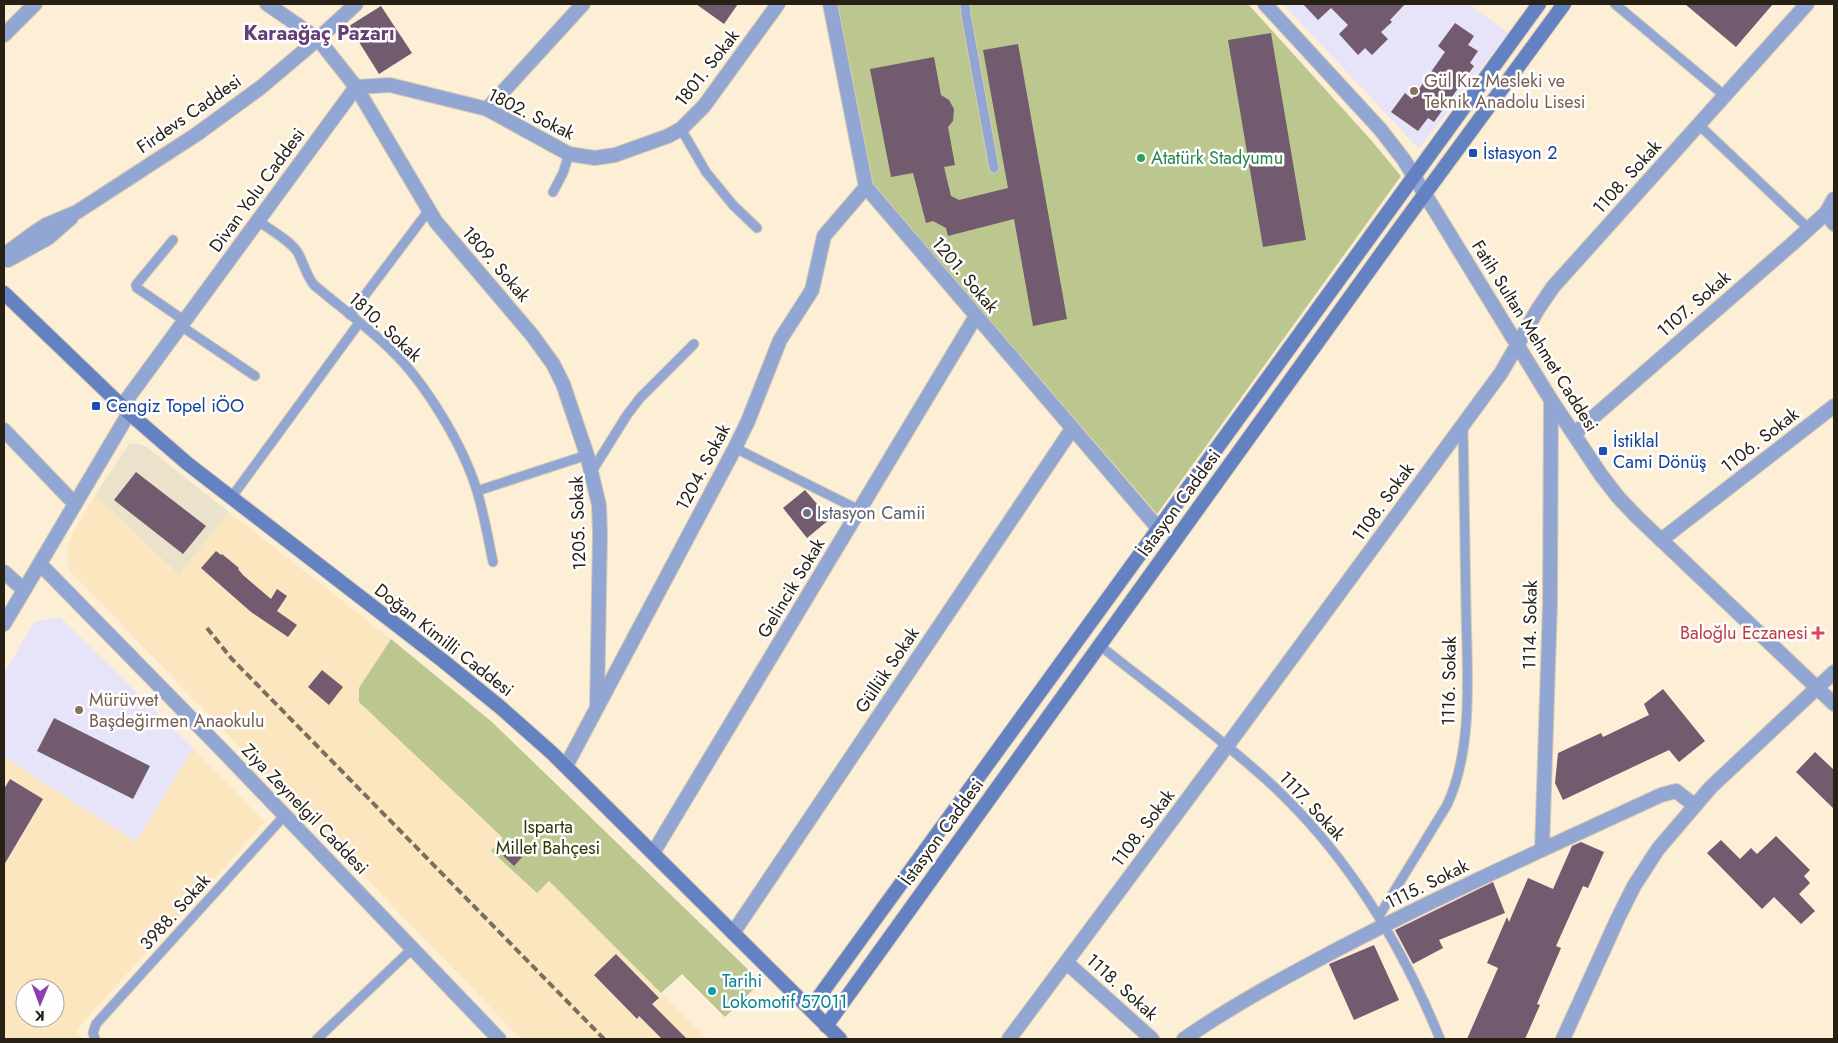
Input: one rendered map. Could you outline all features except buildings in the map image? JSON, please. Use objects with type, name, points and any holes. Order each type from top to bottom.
[{"type":"main road","name":"İstasyon Caddesi","points":[[810,1009],[1539,4]]},
{"type":"main road","name":"İstasyon Caddesi","points":[[826,1026],[1099,645],[1564,4]]},
{"type":"main road","name":"Doğan Kimilli Caddesi","points":[[4,293],[125,410],[188,464],[500,707],[566,766],[840,1039]]},
{"type":"street","points":[[4,35],[35,4]]},
{"type":"street","points":[[267,4],[318,39],[356,87]]},
{"type":"street","points":[[318,39],[356,4]]},
{"type":"street","points":[[487,109],[583,4]]},
{"type":"street","name":"1801. Sokak","points":[[680,129],[704,106],[778,4]]},
{"type":"street","name":"1201. Sokak","points":[[830,4],[866,187],[1158,528]]},
{"type":"street","name":"Fatih Sultan Mehmet Caddesi","points":[[1265,4],[1380,129],[1414,175],[1551,400],[1618,497],[1834,704]]},
{"type":"street","name":"1108. Sokak","points":[[1009,1039],[1501,373],[1553,287],[1807,4]]},
{"type":"street","name":"Firdevs Caddesi","points":[[4,255],[46,226],[77,212],[198,134],[260,88],[318,39]]},
{"type":"street","name":"1802. Sokak","points":[[356,87],[390,85],[487,109],[569,154],[596,158],[615,155],[646,145],[680,129]]},
{"type":"street","name":"1809. Sokak","points":[[356,87],[429,210],[449,239],[543,349],[563,384],[592,471]]},
{"type":"street","name":"Divan Yolu Caddesi","points":[[4,624],[75,504],[125,410],[183,323],[356,87]]},
{"type":"street","name":"1204. Sokak","points":[[566,766],[735,448],[748,421],[780,340],[812,290],[824,236],[866,187]]},
{"type":"street","name":"1107. Sokak","points":[[1574,434],[1809,229],[1830,218],[1834,199]]},
{"type":"street","name":"Firdevs Caddesi","points":[[4,262],[48,238],[77,212]]},
{"type":"street","name":"Gelincik Sokak","points":[[653,853],[976,316]]},
{"type":"street","name":"1114. Sokak","points":[[1542,850],[1550,604],[1551,400]]},
{"type":"street","name":"1106. Sokak","points":[[1661,540],[1834,406]]},
{"type":"street","name":"Güllük Sokak","points":[[733,933],[1072,429]]},
{"type":"street","points":[[4,430],[75,504]]},
{"type":"street","name":"1205. Sokak","points":[[592,471],[599,505],[600,534],[597,706]]},
{"type":"street","name":"Ziya Zeynelgil Caddesi","points":[[40,564],[285,815],[499,1039]]},
{"type":"street","points":[[4,572],[24,590]]},
{"type":"street","points":[[1563,1039],[1634,886],[1658,849],[1694,805],[1743,756],[1834,672]]},
{"type":"street","name":"1115. Sokak","points":[[1184,1039],[1382,920],[1542,850],[1660,795],[1676,791],[1694,805]]},
{"type":"street","name":"1118. Sokak","points":[[1067,963],[1152,1039]]},
{"type":"lane","points":[[965,4],[994,168]]},
{"type":"lane","points":[[1615,4],[1725,96]]},
{"type":"lane","points":[[1699,125],[1809,229]]},
{"type":"lane","points":[[680,129],[715,184],[757,228]]},
{"type":"lane","points":[[553,192],[569,154]]},
{"type":"lane","points":[[350,315],[429,210]]},
{"type":"lane","name":"1810. Sokak","points":[[258,221],[293,247],[308,278],[390,349],[417,379],[452,435],[477,490],[493,562]]},
{"type":"lane","points":[[173,240],[136,286],[137,288],[254,376]]},
{"type":"lane","points":[[231,498],[359,322]]},
{"type":"lane","name":"1205. Sokak","points":[[592,471],[640,398],[694,344]]},
{"type":"lane","name":"1116. Sokak","points":[[1382,920],[1455,788],[1460,772],[1465,721],[1467,668],[1463,424]]},
{"type":"lane","points":[[735,448],[859,510]]},
{"type":"lane","points":[[477,490],[587,455]]},
{"type":"lane","name":"1117. Sokak","points":[[1099,645],[1227,746],[1270,784],[1305,819],[1337,856],[1382,920],[1426,1004],[1440,1039]]},
{"type":"lane","name":"3988. Sokak","points":[[94,1036],[96,1024],[285,815]]},
{"type":"lane","points":[[317,1039],[413,948]]},
{"type":"shaded area","name":"Gül Kız Mesleki ve Teknik Anadolu Lisesi","points":[[1283,4],[1469,4],[1508,33],[1419,149]]},
{"type":"shaded area","points":[[134,443],[145,446],[229,512],[179,575],[95,495],[129,444]]},
{"type":"shaded area","points":[[95,495],[179,575],[229,512],[391,639],[359,688],[360,702],[504,839],[492,852],[537,893],[549,881],[707,1039],[521,1039],[69,570],[67,550],[73,533]]},
{"type":"shaded area","name":"Mürüvvet Başdeğirmen Anaokulu","points":[[60,617],[193,748],[136,842],[4,757],[4,673],[34,622]]},
{"type":"shaded area","points":[[193,748],[265,822],[76,1030],[82,1039],[4,1039],[4,757],[136,841]]},
{"type":"green space","points":[[835,4],[1248,4],[1371,140],[1401,176],[1157,514],[872,184]]},
{"type":"green space","name":"Isparta Millet Bahçesi","points":[[391,639],[492,722],[761,982],[725,1017],[682,974],[661,993],[549,881],[537,893],[491,851],[503,838],[359,702],[359,688]]},
{"type":"railway","points":[[207,628],[231,658],[604,1039]]},
{"type":"place","name":"Gül Kız Mesleki ve Teknik Anadolu Lisesi","points":[[1414,91]]},
{"type":"place","name":"İstasyon 2","points":[[1473,153]]},
{"type":"place","name":"Atatürk Stadyumu","points":[[1141,158]]},
{"type":"place","name":"Cengiz Topel iÖO","points":[[96,406]]},
{"type":"place","name":"İstiklal Cami Dönüş","points":[[1603,451]]},
{"type":"place","name":"Istasyon Camii","points":[[807,513]]},
{"type":"place","name":"Baloğlu Eczanesi","points":[[1818,633]]},
{"type":"place","name":"Mürüvvet Başdeğirmen Anaokulu","points":[[79,710]]},
{"type":"place","name":"Tarihi Lokomotif 57011","points":[[712,991]]},
{"type":"district","name":"Karaağaç Pazarı","points":[[319,33]]}]
